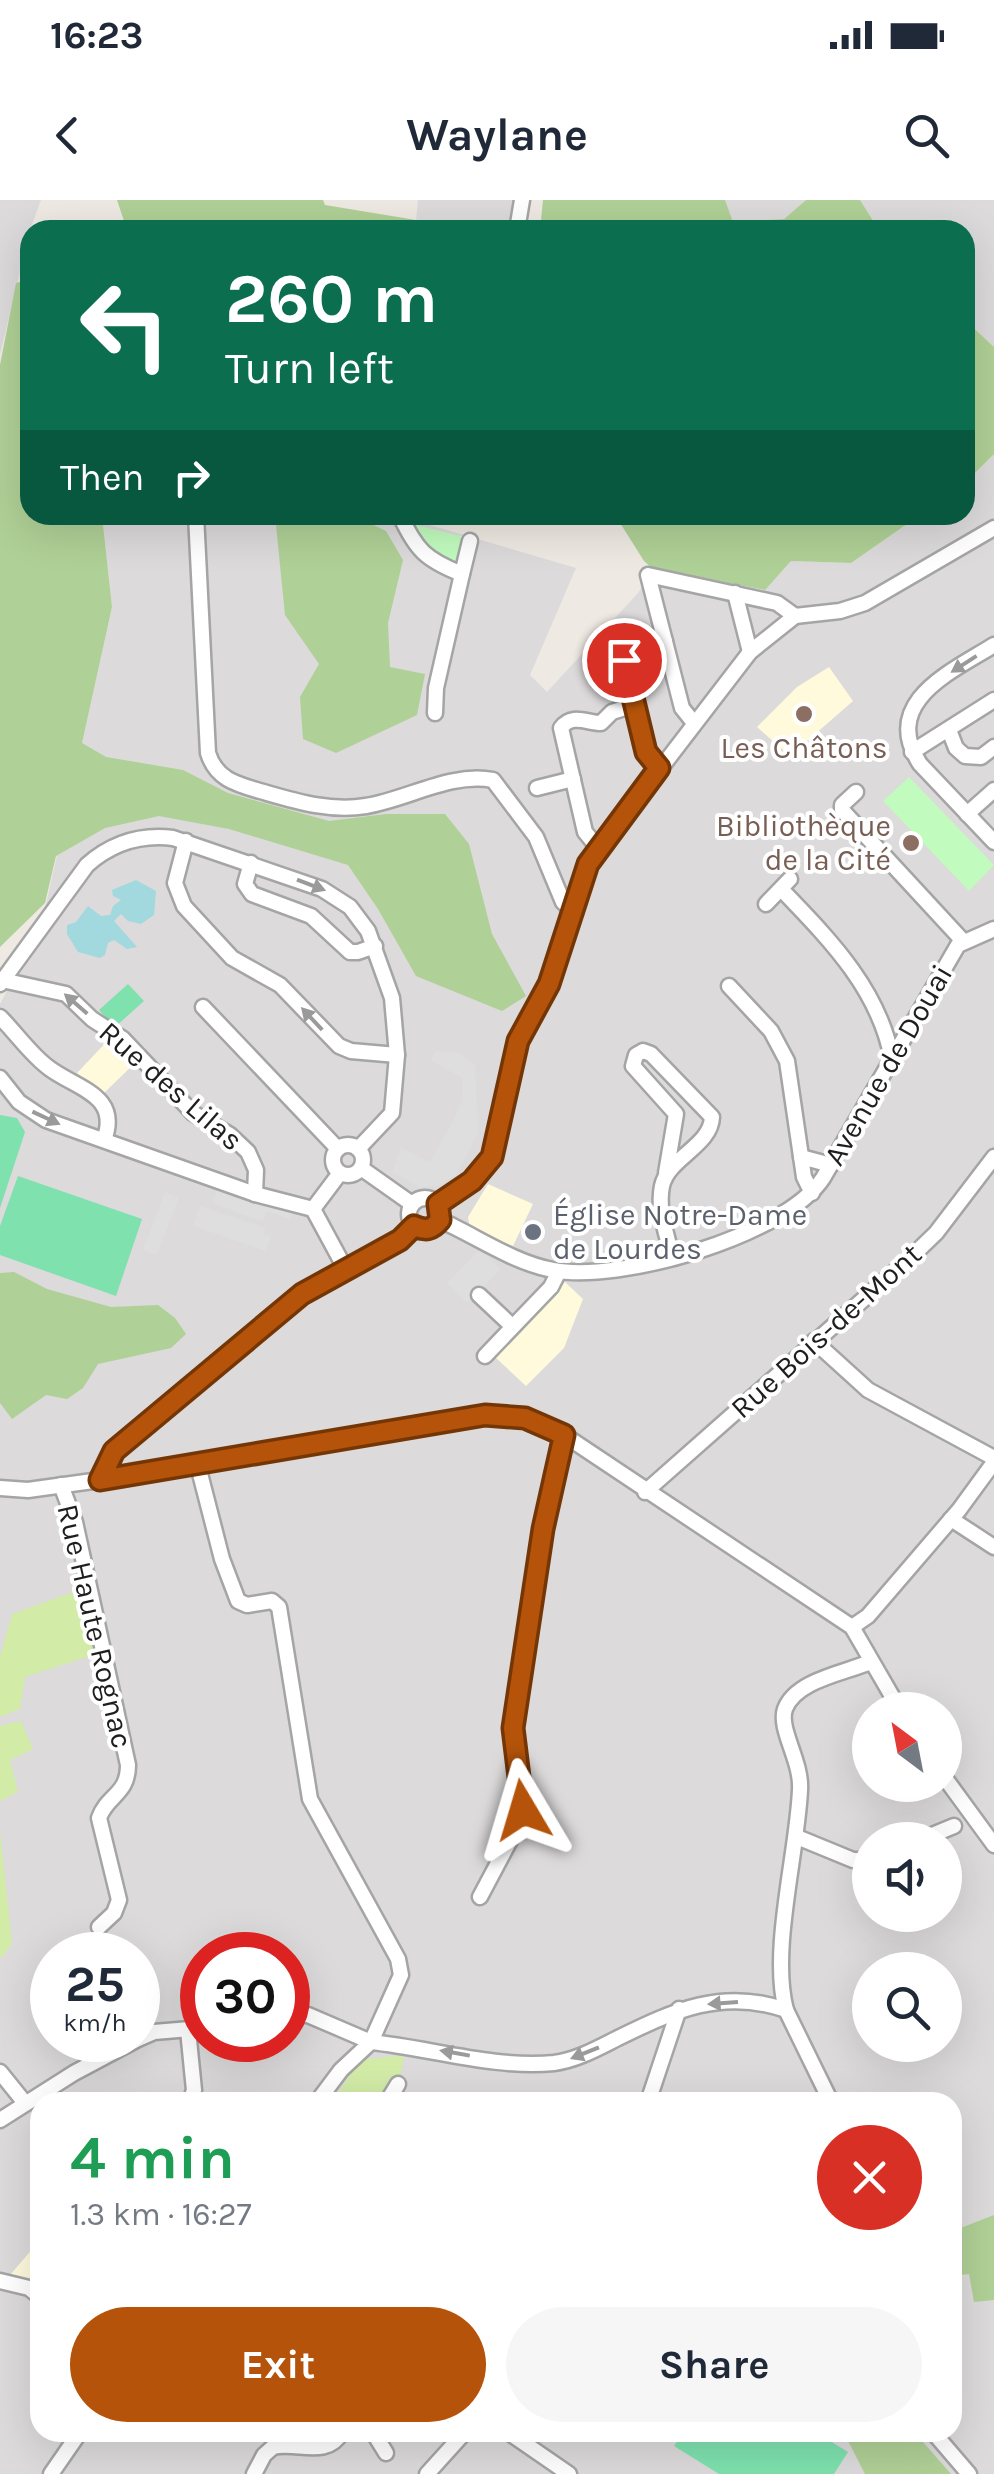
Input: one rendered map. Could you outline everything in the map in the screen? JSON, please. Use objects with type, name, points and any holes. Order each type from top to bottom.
[{"type":"street","points":[[197,525],[208,752],[212,767],[230,782],[315,806],[364,806],[474,777],[493,780],[536,837],[563,902],[574,913]]},
{"type":"street","points":[[405,525],[415,546],[434,563],[462,574]]},
{"type":"street","points":[[438,1204],[472,1181],[492,1157],[518,1041],[544,995],[588,864],[750,652],[795,616],[840,611],[864,603],[994,528]]},
{"type":"street","points":[[435,713],[436,688],[470,541]]},
{"type":"street","points":[[694,722],[682,708],[648,575],[778,603],[795,616]]},
{"type":"street","points":[[735,593],[750,652]]},
{"type":"street","points":[[659,768],[646,752],[624,656],[630,649],[665,640]]},
{"type":"street","points":[[994,645],[935,683],[919,699],[908,729],[912,752],[925,770],[994,842]]},
{"type":"street","points":[[912,752],[994,700]]},
{"type":"street","points":[[599,849],[585,832],[562,726],[580,719],[601,723],[612,712],[634,705]]},
{"type":"street","points":[[949,730],[956,748],[965,756],[981,757],[994,747]]},
{"type":"street","points":[[537,788],[573,779]]},
{"type":"street","points":[[967,814],[994,790]]},
{"type":"street","points":[[856,792],[836,813],[963,941]]},
{"type":"street","points":[[1,982],[94,858],[135,839],[162,836],[186,841],[322,889],[343,901],[360,918],[375,946],[392,998],[397,1055],[392,1113],[358,1149]]},
{"type":"street","points":[[186,841],[176,876],[178,896],[228,955],[239,965],[280,985],[339,1046],[357,1052],[397,1055]]},
{"type":"street","points":[[251,864],[245,884],[252,894],[311,916],[350,952],[375,946]]},
{"type":"street","points":[[766,904],[786,884],[847,958],[883,1028],[892,1060]]},
{"type":"street","name":"Avenue de Douai","points":[[440,1220],[534,1265],[560,1271],[608,1269],[672,1256],[764,1226],[797,1207],[812,1193],[954,952],[963,941],[994,929]]},
{"type":"street","name":"Rue des Lilas","points":[[1,982],[66,994],[122,1039],[193,1113],[248,1152],[256,1170],[256,1194]]},
{"type":"street","points":[[729,986],[771,1032],[784,1053],[804,1177],[812,1193]]},
{"type":"street","points":[[204,1008],[338,1149]]},
{"type":"street","points":[[0,1016],[45,1065],[82,1086],[106,1109],[110,1121],[104,1140]]},
{"type":"street","points":[[883,1028],[910,1028]]},
{"type":"street","points":[[666,1173],[708,1132],[712,1118],[643,1050],[634,1060],[634,1068],[676,1114],[666,1173],[661,1207],[672,1256]]},
{"type":"street","points":[[0,1078],[30,1111],[256,1194],[313,1209],[346,1270]]},
{"type":"street","points":[[350,1145],[358,1149],[363,1160],[360,1168],[349,1175],[340,1173],[333,1162],[338,1149],[350,1145]]},
{"type":"street","name":"Rue Bois-de-Mont","points":[[645,1492],[936,1233],[994,1157]]},
{"type":"street","points":[[801,1158],[831,1164]]},
{"type":"street","points":[[360,1168],[412,1204]]},
{"type":"street","points":[[313,1209],[340,1173]]},
{"type":"street","points":[[425,1198],[438,1204],[440,1220],[434,1228],[414,1226],[408,1212],[412,1204],[425,1198]]},
{"type":"street","points":[[100,1480],[114,1451],[302,1294],[400,1240],[414,1226]]},
{"type":"street","points":[[485,1356],[551,1287],[560,1271]]},
{"type":"street","points":[[479,1295],[512,1326]]},
{"type":"street","points":[[814,1342],[868,1390],[994,1460],[951,1519],[868,1616],[852,1628]]},
{"type":"street","points":[[0,1488],[28,1490],[100,1480],[494,1414],[533,1420],[564,1435],[852,1628],[889,1692]]},
{"type":"street","points":[[480,1897],[523,1810],[513,1728],[543,1529],[564,1435]]},
{"type":"street","points":[[197,1462],[222,1559],[238,1601],[248,1606],[272,1601],[279,1607],[310,1800],[398,1958],[401,1976],[371,2042],[341,2070],[325,2092]]},
{"type":"street","name":"Rue Haute Rognac","points":[[61,1485],[75,1522],[128,1765],[122,1790],[104,1806],[100,1818],[119,1900],[114,1913],[99,1927]]},
{"type":"street","points":[[951,1519],[994,1547]]},
{"type":"street","points":[[826,2092],[786,2010],[780,1988],[801,1771],[784,1727],[785,1710],[804,1688],[870,1662]]},
{"type":"street","points":[[962,1801],[994,1844]]},
{"type":"street","points":[[797,1836],[852,1860]]},
{"type":"street","points":[[310,2016],[371,2042],[500,2061],[552,2063],[587,2054],[679,2009],[758,2001],[786,2010]]},
{"type":"street","points":[[651,2092],[679,2009]]},
{"type":"street","points":[[44,2092],[97,2062]]},
{"type":"street","points":[[193,2092],[194,2062]]},
{"type":"street","points":[[0,2072],[24,2103]]},
{"type":"street","points":[[393,2092],[398,2084]]},
{"type":"street","points":[[0,2120],[30,2100]]},
{"type":"street","points":[[0,2280],[30,2289]]},
{"type":"street","points":[[51,2474],[73,2442]]},
{"type":"street","points":[[254,2474],[272,2442]]},
{"type":"street","points":[[294,2442],[328,2447],[336,2442]]},
{"type":"street","points":[[379,2442],[386,2453]]},
{"type":"street","points":[[427,2474],[457,2442]]},
{"type":"street","points":[[523,2442],[569,2474]]},
{"type":"street","points":[[942,2442],[969,2474]]},
{"type":"shaded area","points":[[0,200],[41,200],[34,220],[20,220],[20,271],[0,354]]},
{"type":"shaded area","points":[[418,200],[518,200],[515,220],[416,220]]},
{"type":"shaded area","points":[[725,200],[806,200],[784,219],[731,220]]},
{"type":"shaded area","points":[[860,200],[994,200],[994,347],[975,329],[975,220],[873,220]]},
{"type":"shaded area","points":[[994,454],[994,2474],[0,2474],[0,1493],[493,1420],[534,1426],[692,1526],[569,1432],[528,1413],[36,1484],[0,1482],[0,1004],[41,927],[112,607],[103,525],[430,525],[576,568],[530,675],[547,692],[638,593],[653,569],[764,590],[791,561],[851,563],[906,525],[975,525],[975,473]]},
{"type":"shaded area","name":"Les Châtons","points":[[829,667],[853,701],[790,756],[757,727],[797,687]]},
{"type":"shaded area","points":[[112,1036],[138,1060],[102,1095],[77,1073]]},
{"type":"shaded area","points":[[436,1051],[458,1052],[475,1064],[478,1134],[456,1175],[441,1185],[420,1187],[392,1172],[401,1147],[430,1162],[462,1098],[462,1078],[430,1060]]},
{"type":"shaded area","points":[[488,1184],[533,1204],[513,1246],[470,1228],[468,1217]]},
{"type":"shaded area","points":[[218,1186],[292,1213],[290,1219],[267,1211],[263,1222],[212,1203]]},
{"type":"shaded area","points":[[165,1192],[179,1198],[157,1255],[143,1250]]},
{"type":"shaded area","points":[[200,1206],[266,1228],[264,1234],[271,1237],[266,1251],[193,1226]]},
{"type":"shaded area","points":[[480,1249],[501,1269],[467,1303],[447,1283]]},
{"type":"shaded area","points":[[565,1282],[583,1299],[564,1348],[526,1386],[494,1356]]},
{"type":"shaded area","points":[[30,2252],[30,2284],[10,2275]]},
{"type":"green space","points":[[117,200],[323,200],[325,205],[416,220],[124,220]]},
{"type":"green space","points":[[543,200],[725,200],[732,220],[541,220]]},
{"type":"green space","points":[[806,200],[860,200],[873,220],[767,220],[784,219]]},
{"type":"green space","points":[[20,282],[20,525],[103,525],[112,607],[82,743],[106,757],[183,770],[228,793],[329,821],[386,814],[445,814],[469,844],[492,934],[526,996],[502,1011],[416,976],[348,865],[229,829],[159,816],[105,828],[56,856],[45,903],[0,947],[0,365],[16,283]]},
{"type":"green space","points":[[975,329],[994,347],[994,454],[975,473]]},
{"type":"green space","points":[[276,525],[374,525],[386,531],[403,560],[388,623],[390,667],[425,674],[417,715],[336,753],[303,739],[300,697],[319,664],[285,615]]},
{"type":"green space","points":[[408,525],[465,537],[456,566],[427,550]]},
{"type":"green space","points":[[621,525],[906,525],[851,563],[791,561],[765,590],[653,569]]},
{"type":"green space","points":[[909,777],[994,865],[969,891],[883,801]]},
{"type":"green space","points":[[128,984],[144,1001],[115,1027],[99,1010]]},
{"type":"green space","points":[[0,1115],[17,1118],[25,1132],[0,1208]]},
{"type":"green space","points":[[18,1176],[142,1219],[116,1296],[0,1255],[0,1226]]},
{"type":"green space","points":[[14,1272],[47,1289],[111,1307],[158,1305],[175,1318],[186,1334],[171,1348],[98,1364],[83,1388],[67,1399],[46,1395],[12,1419],[0,1403],[0,1273]]},
{"type":"green space","points":[[82,1589],[96,1654],[25,1677],[20,1709],[0,1717],[0,1657],[12,1614]]},
{"type":"green space","points":[[21,1721],[33,1749],[10,1760],[18,1792],[0,1801],[0,1726]]},
{"type":"green space","points":[[0,1831],[12,1943],[2,1958],[0,1956]]},
{"type":"green space","points":[[404,2055],[401,2073],[388,2092],[339,2092],[360,2060]]},
{"type":"green space","points":[[994,2215],[994,2300],[974,2302],[969,2274],[962,2275],[962,2227]]},
{"type":"green space","points":[[677,2442],[832,2442],[848,2452],[834,2474],[719,2474],[674,2446]]},
{"type":"green space","points":[[849,2442],[923,2442],[951,2474],[865,2474]]},
{"type":"water","points":[[136,880],[156,891],[154,915],[141,924],[128,921],[121,914],[114,921],[137,947],[127,949],[114,940],[100,958],[78,952],[67,934],[67,925],[76,922],[88,906],[101,916],[110,915],[121,900],[113,896],[112,890]]},
{"type":"place","name":"Les Châtons","points":[[804,714]]},
{"type":"place","name":"Bibliothèque de la Cité","points":[[911,843]]},
{"type":"place","name":"Église Notre-Dame de Lourdes","points":[[533,1232]]},
{"type":"route","points":[[523,1810],[513,1728],[543,1529],[564,1435],[525,1418],[485,1415],[100,1480],[114,1451],[302,1294],[406,1237],[414,1226],[434,1228],[440,1220],[438,1204],[472,1181],[492,1157],[520,1033],[549,984],[588,864],[659,768],[646,752],[624,660]]}]
